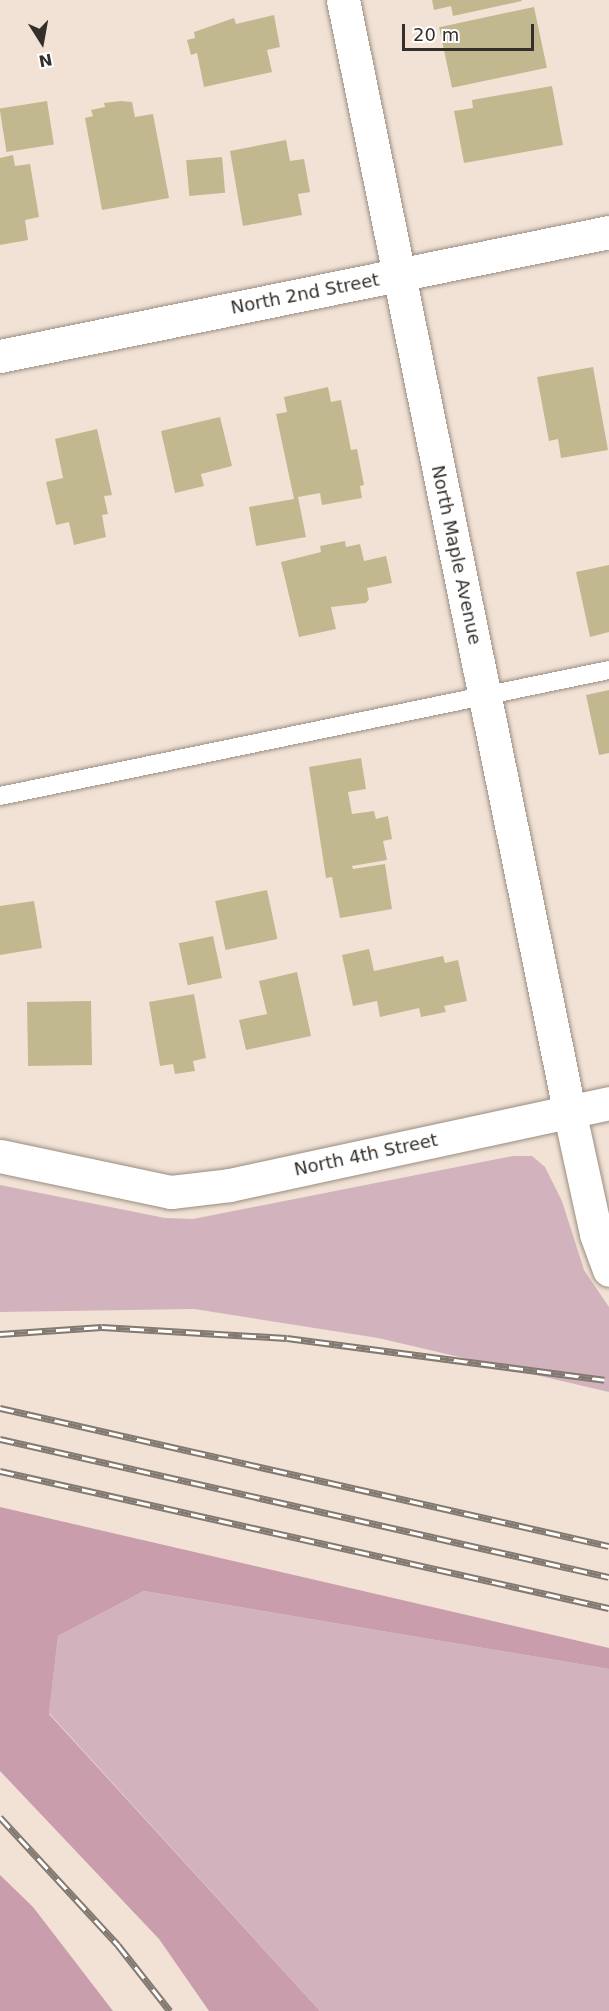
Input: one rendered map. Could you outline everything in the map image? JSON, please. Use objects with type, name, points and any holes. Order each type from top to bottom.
[{"type":"street","name":"North Maple Avenue","points":[[343,0],[569,1110]]},
{"type":"street","name":"North 2nd Street","points":[[0,356],[609,231]]},
{"type":"street","name":"North 4th Street","points":[[0,1156],[171,1192],[230,1185],[609,1103]]},
{"type":"street","points":[[569,1110],[596,1234],[609,1270]]},
{"type":"lane","points":[[0,796],[609,670]]},
{"type":"shaded area","points":[[513,1156],[532,1156],[545,1167],[562,1201],[584,1270],[609,1307],[609,1392],[378,1338],[194,1309],[0,1312],[0,1185],[165,1218],[193,1219]]},
{"type":"shaded area","points":[[0,1507],[609,1648],[609,1669],[144,1591],[58,1636],[49,1714],[320,2011],[209,2011],[159,1939],[0,1771]]},
{"type":"shaded area","points":[[144,1591],[609,1669],[609,2011],[320,2011],[49,1713],[58,1636]]},
{"type":"shaded area","points":[[0,1875],[33,1907],[113,2011],[0,2011]]},
{"type":"building","points":[[432,0],[522,1],[453,16],[451,6],[434,10]]},
{"type":"building","points":[[534,7],[547,68],[452,88],[439,27]]},
{"type":"building","points":[[274,15],[280,47],[267,50],[272,72],[204,87],[197,53],[191,55],[187,40],[195,38],[194,32],[234,18],[236,24]]},
{"type":"building","points":[[552,86],[563,145],[464,163],[454,111],[473,108],[472,100]]},
{"type":"building","points":[[47,101],[54,144],[6,152],[0,108]]},
{"type":"building","points":[[132,102],[135,117],[153,114],[169,198],[102,210],[85,118],[93,116],[91,110],[105,107],[104,103]]},
{"type":"building","points":[[286,140],[290,161],[304,159],[310,192],[298,194],[302,215],[243,226],[230,151]]},
{"type":"building","points":[[13,155],[15,166],[30,164],[39,217],[25,220],[28,240],[0,245],[0,158]]},
{"type":"building","points":[[222,157],[225,193],[189,196],[186,160]]},
{"type":"building","points":[[593,367],[608,450],[561,458],[558,439],[549,441],[537,377]]},
{"type":"building","points":[[328,387],[331,402],[341,400],[351,450],[357,449],[364,485],[360,486],[362,498],[322,505],[320,493],[298,497],[306,537],[256,546],[249,507],[294,499],[276,414],[287,412],[284,397]]},
{"type":"building","points":[[220,417],[232,466],[201,474],[204,486],[175,493],[161,431]]},
{"type":"building","points":[[97,429],[112,495],[104,496],[108,514],[102,515],[106,537],[74,545],[69,522],[56,525],[46,482],[63,478],[55,439]]},
{"type":"building","points":[[345,541],[346,547],[360,544],[364,561],[386,556],[392,583],[367,588],[369,599],[366,603],[331,607],[336,629],[299,637],[281,562],[321,552],[320,546]]},
{"type":"building","points":[[609,565],[609,632],[590,637],[576,572]]},
{"type":"building","points":[[609,690],[609,753],[599,755],[586,695]]},
{"type":"building","points":[[361,758],[366,789],[348,792],[352,814],[374,811],[376,819],[388,816],[392,839],[383,841],[387,860],[352,866],[353,869],[385,864],[392,909],[340,918],[332,877],[326,878],[309,767]]},
{"type":"building","points":[[267,890],[277,939],[226,950],[215,901]]},
{"type":"building","points":[[34,901],[42,948],[0,955],[0,906]]},
{"type":"building","points":[[213,936],[222,978],[188,985],[179,943]]},
{"type":"building","points":[[369,949],[374,971],[443,956],[445,963],[458,960],[467,1001],[444,1006],[446,1012],[421,1017],[419,1008],[380,1017],[377,1001],[353,1006],[342,955]]},
{"type":"building","points":[[297,972],[311,1036],[246,1050],[239,1020],[267,1014],[259,981]]},
{"type":"building","points":[[194,994],[206,1058],[193,1061],[195,1071],[175,1074],[173,1064],[160,1066],[149,1002]]},
{"type":"building","points":[[91,1001],[92,1065],[28,1066],[27,1002]]},
{"type":"railway","points":[[0,1334],[102,1327],[287,1338],[604,1380]]},
{"type":"railway","points":[[0,1408],[609,1546]]},
{"type":"railway","points":[[0,1439],[609,1577]]},
{"type":"railway","points":[[0,1471],[609,1608]]},
{"type":"railway","points":[[0,1817],[118,1945],[170,2011]]}]
